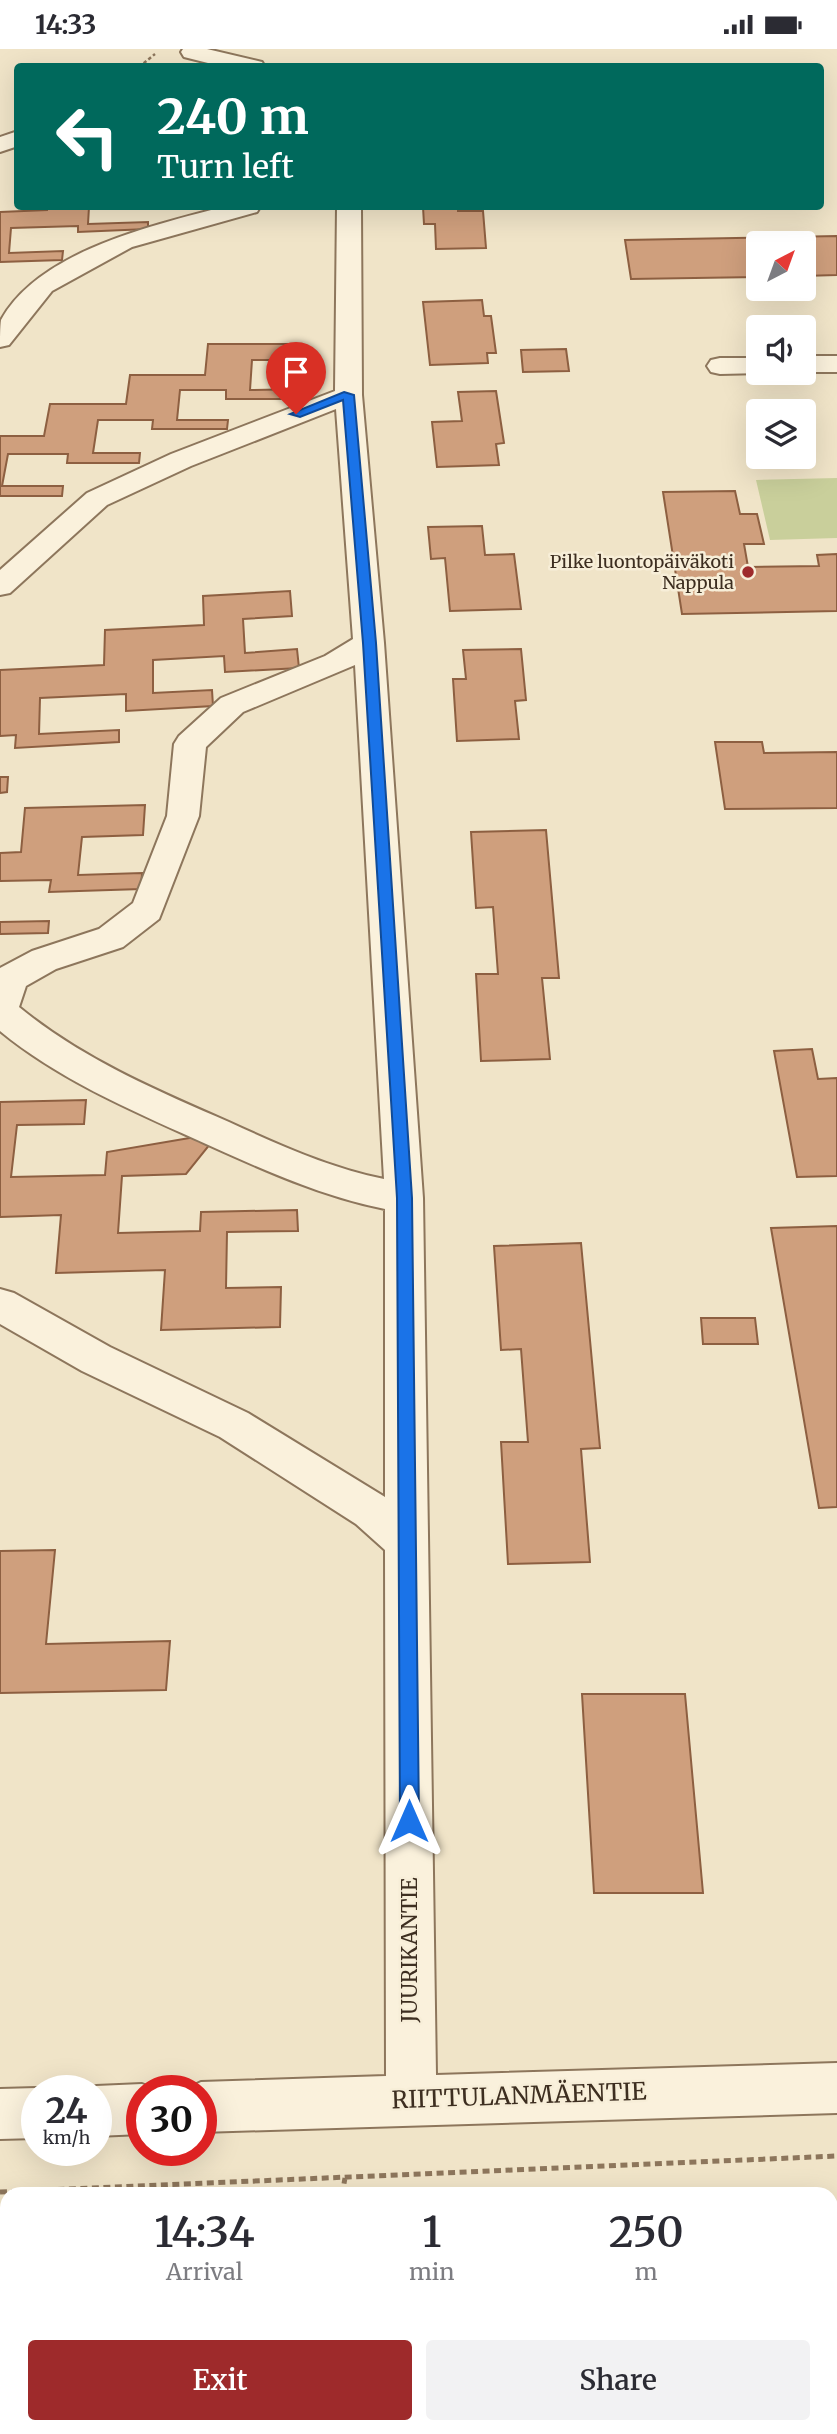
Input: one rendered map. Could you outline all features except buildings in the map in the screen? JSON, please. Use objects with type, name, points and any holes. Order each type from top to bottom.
[{"type":"street","points":[[180,55],[229,63]]},
{"type":"street","points":[[0,339],[19,319],[43,286],[123,242],[237,210]]},
{"type":"street","name":"JUURIKANTIE","points":[[349,210],[348,395],[369,643],[404,1198],[411,2099]]},
{"type":"street","points":[[816,365],[837,364]]},
{"type":"street","points":[[720,366],[746,366]]},
{"type":"street","points":[[0,586],[97,499],[181,460],[348,395]]},
{"type":"street","points":[[369,643],[336,663],[232,705],[190,744],[183,816],[147,910],[111,938],[44,960],[11,978],[0,1011],[40,1044],[140,1099],[275,1159],[354,1188],[404,1198]]},
{"type":"street","points":[[0,1305],[96,1359],[234,1425],[371,1511],[408,1543]]},
{"type":"street","name":"RIITTULANMÄENTIE","points":[[217,2106],[837,2088]]},
{"type":"street","points":[[0,2114],[21,2113]]},
{"type":"path","points":[[153,63],[180,55]]},
{"type":"path","points":[[123,2187],[837,2156]]},
{"type":"path","points":[[343,2187],[345,2178]]},
{"type":"green space","points":[[837,478],[837,538],[770,540],[756,480]]},
{"type":"place","name":"Pilke luontopäiväkoti Nappula","points":[[748,572]]},
{"type":"route","points":[[296,414],[348,395],[369,643],[404,1198],[409,1821]]}]
